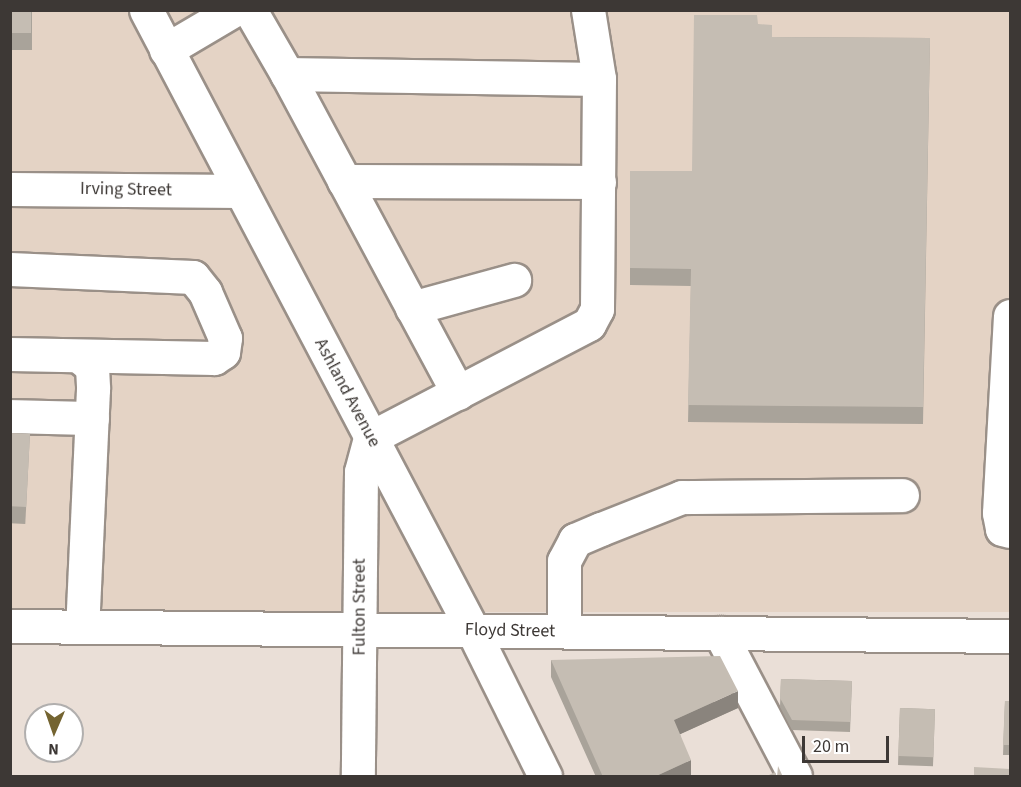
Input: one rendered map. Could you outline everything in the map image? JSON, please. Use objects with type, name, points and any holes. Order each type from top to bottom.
[{"type":"street","name":"Ashland Avenue","points":[[146,10],[473,631],[545,777]]},
{"type":"street","points":[[166,50],[234,10]]},
{"type":"street","points":[[250,10],[287,74],[458,393]]},
{"type":"street","points":[[370,438],[589,324],[597,309],[599,79],[588,10]]},
{"type":"street","points":[[287,74],[599,79]]},
{"type":"street","points":[[344,181],[598,182]]},
{"type":"street","name":"Irving Street","points":[[10,189],[241,191]]},
{"type":"street","points":[[10,269],[193,277],[205,292],[225,338],[223,352],[214,358],[10,354]]},
{"type":"street","points":[[412,308],[514,280]]},
{"type":"street","points":[[1011,316],[999,513],[1002,529],[1011,531]]},
{"type":"street","points":[[79,356],[92,367],[92,418],[82,627]]},
{"type":"street","points":[[10,416],[92,418]]},
{"type":"street","name":"Fulton Street","points":[[358,777],[361,472],[370,438]]},
{"type":"street","points":[[564,632],[564,561],[575,540],[600,529],[682,497],[902,495]]},
{"type":"street","name":"Floyd Street","points":[[10,626],[1011,636]]},
{"type":"street","points":[[720,633],[795,777]]},
{"type":"shaded area","points":[[11,11],[1010,11],[1010,612],[11,612]]},
{"type":"building","points":[[10,10],[31,10],[31,33],[10,33]]},
{"type":"building","points":[[694,15],[757,15],[758,24],[772,25],[772,37],[930,38],[923,407],[688,405],[691,269],[630,268],[630,171],[692,171]]},
{"type":"building","points":[[10,433],[30,434],[26,507],[10,506]]},
{"type":"building","points":[[720,656],[738,691],[674,720],[691,760],[654,777],[603,777],[551,660]]},
{"type":"building","points":[[781,679],[852,681],[850,722],[792,720],[780,698]]},
{"type":"building","points":[[1005,701],[1011,701],[1011,745],[1003,745]]},
{"type":"building","points":[[900,708],[935,709],[933,757],[898,756]]},
{"type":"building","points":[[778,766],[783,777],[777,777]]},
{"type":"building","points":[[974,767],[1010,769],[1010,777],[974,777]]},
{"type":"building","points":[[775,772],[777,777],[765,777]]}]
